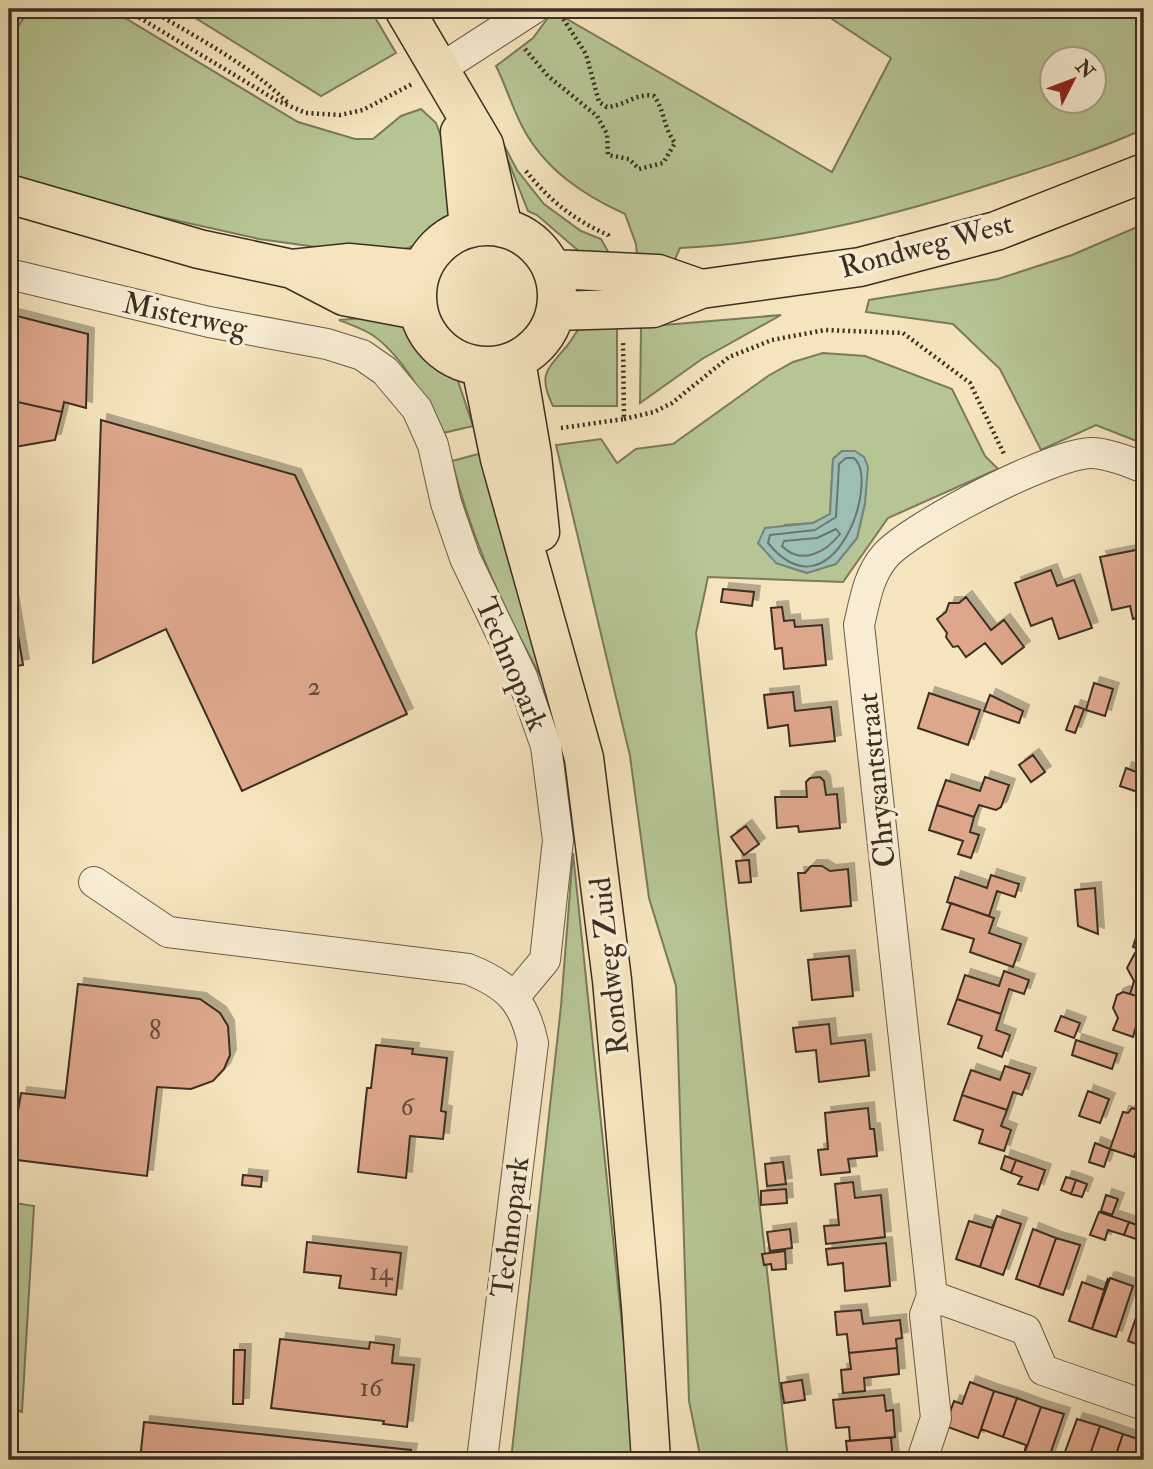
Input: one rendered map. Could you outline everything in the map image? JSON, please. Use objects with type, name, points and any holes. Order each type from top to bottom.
[{"type":"main road","points":[[404,9],[448,84],[486,228]]},
{"type":"main road","name":"Rondweg West","points":[[556,311],[621,291],[658,274],[701,289],[860,267],[996,231],[1144,173]]},
{"type":"main road","points":[[9,194],[199,249],[292,269],[344,296],[418,310]]},
{"type":"main road","points":[[486,228],[532,243],[552,269],[557,290],[556,311],[542,341],[498,364],[459,361],[440,349],[426,331],[418,310],[417,290],[422,270],[433,251],[449,237],[486,228]]},
{"type":"main road","points":[[292,269],[349,263],[422,270]]},
{"type":"main road","name":"Rondweg West","points":[[552,269],[621,291]]},
{"type":"main road","name":"Rondweg Zuid","points":[[498,364],[527,433],[550,630]]},
{"type":"main road","name":"Rondweg Zuid","points":[[498,364],[500,459],[584,758],[612,980],[641,1306],[651,1460]]},
{"type":"main road","name":"Rondweg Zuid","points":[[641,1306],[670,1460]]},
{"type":"street","points":[[448,84],[504,29],[533,9]]},
{"type":"street","name":"Misterweg","points":[[9,274],[209,322],[327,344],[362,355]]},
{"type":"street","name":"Technopark","points":[[362,355],[386,371],[417,409],[433,445],[446,502],[465,558],[522,677],[546,746],[558,840],[545,960],[515,996],[527,1018],[533,1043],[482,1460]]},
{"type":"street","name":"Chrysantstraat","points":[[922,1460],[936,1418],[925,1315],[932,1296],[859,625],[871,577],[886,555],[905,539],[944,515],[1054,460],[1093,453],[1144,468]]},
{"type":"street","points":[[94,882],[168,932],[468,969],[485,976],[515,996]]},
{"type":"street","points":[[932,1296],[1026,1330],[1044,1370],[1144,1405]]},
{"type":"path","points":[[125,9],[291,107],[318,116],[363,110],[448,84]]},
{"type":"path","points":[[149,9],[244,67],[270,85],[291,107]]},
{"type":"path","points":[[504,29],[548,76],[597,116],[607,134],[607,155],[629,159],[639,169],[663,163],[675,143],[663,125],[662,108],[654,96],[646,94],[619,106],[607,107],[599,102],[586,54],[556,9]]},
{"type":"path","points":[[521,164],[564,211],[580,223],[608,235],[617,251],[621,291],[624,419]]},
{"type":"path","points":[[527,433],[624,419],[653,412],[672,403],[729,357],[772,340],[825,330],[903,333],[970,383],[1017,480]]},
{"type":"green space","points":[[30,9],[110,9],[298,122],[355,139],[373,139],[401,116],[421,109],[436,123],[450,160],[453,209],[446,222],[421,242],[388,257],[259,239],[9,183],[9,34],[12,35]]},
{"type":"green space","points":[[181,9],[370,9],[396,53],[321,96]]},
{"type":"green space","points":[[817,9],[1144,9],[1144,129],[1054,164],[920,206],[801,234],[680,248],[672,266],[638,266],[636,244],[625,214],[580,189],[541,155],[522,126],[496,66],[533,38],[553,11],[832,172],[891,58]]},
{"type":"green space","points":[[496,130],[517,170],[544,204],[581,231],[601,239],[610,255],[581,253],[537,215],[528,211]]},
{"type":"green space","points":[[1144,224],[1144,444],[1096,425],[1041,450],[1000,369],[953,324],[866,312],[869,300],[998,279],[1072,255]]},
{"type":"green space","points":[[781,315],[702,359],[640,403],[641,327]]},
{"type":"green space","points":[[387,316],[409,330],[424,354],[456,375],[473,426],[443,433],[421,392],[391,351],[369,333],[339,320]]},
{"type":"green space","points":[[617,319],[617,406],[553,406],[545,380],[553,362],[579,329]]},
{"type":"green space","points":[[823,353],[865,356],[952,389],[985,456],[998,469],[888,518],[843,582],[708,577],[696,633],[788,1460],[701,1460],[689,1401],[676,986],[649,898],[630,756],[556,445],[601,439],[617,463],[636,449],[673,444],[768,376],[793,362]],"holes":[[[842,451],[855,451],[865,503],[857,538],[836,564],[807,573],[776,563],[785,525],[814,523],[830,514],[833,459]]]},
{"type":"green space","points":[[482,453],[549,692],[493,580],[460,491],[452,461]]},
{"type":"green space","points":[[573,853],[636,1460],[511,1460],[561,1006]]},
{"type":"green space","points":[[9,1202],[34,1206],[22,1412],[9,1407]]},
{"type":"water","points":[[842,451],[855,451],[864,457],[868,467],[865,503],[857,538],[836,564],[807,573],[776,563],[758,543],[765,528],[813,523],[830,514],[833,459]]},
{"type":"building","points":[[9,9],[24,9],[12,28],[9,26]]},
{"type":"building","points":[[9,314],[88,334],[86,408],[64,402],[62,412],[9,400]]},
{"type":"building","points":[[9,400],[62,412],[55,440],[9,448]]},
{"type":"building","points":[[101,420],[295,475],[407,714],[242,791],[166,629],[93,663]]},
{"type":"building","points":[[1136,550],[1140,569],[1144,568],[1144,616],[1133,619],[1130,606],[1112,610],[1100,557]]},
{"type":"building","points":[[1051,570],[1057,586],[1074,580],[1092,628],[1059,639],[1052,618],[1031,626],[1015,583]]},
{"type":"building","points":[[9,582],[23,665],[9,667]]},
{"type":"building","points":[[723,589],[754,592],[752,606],[721,602]]},
{"type":"building","points":[[966,597],[991,630],[1004,620],[1024,647],[1002,664],[985,643],[966,657],[958,646],[953,647],[937,619],[946,612],[949,603],[959,603]]},
{"type":"building","points":[[782,607],[784,621],[794,620],[795,627],[822,625],[826,665],[784,669],[782,648],[775,649],[771,608]]},
{"type":"building","points":[[1094,683],[1113,689],[1105,716],[1086,710]]},
{"type":"building","points":[[793,692],[795,711],[831,707],[835,741],[790,746],[788,725],[768,728],[764,695]]},
{"type":"building","points":[[929,693],[980,710],[968,745],[918,728]]},
{"type":"building","points":[[990,695],[1023,711],[1019,723],[984,711]]},
{"type":"building","points":[[1075,706],[1084,709],[1075,733],[1066,730]]},
{"type":"building","points":[[1033,755],[1045,772],[1031,782],[1019,765]]},
{"type":"building","points":[[1126,768],[1144,775],[1144,794],[1120,786]]},
{"type":"building","points":[[820,777],[824,781],[826,795],[837,794],[840,828],[799,832],[798,826],[777,828],[775,797],[807,797],[806,782],[810,778]]},
{"type":"building","points":[[985,777],[1009,785],[1001,807],[996,810],[979,805],[974,817],[937,805],[946,780],[980,791]]},
{"type":"building","points":[[937,805],[974,817],[970,832],[979,835],[971,858],[958,854],[963,841],[929,830]]},
{"type":"building","points":[[746,826],[759,844],[744,855],[731,837]]},
{"type":"building","points":[[749,860],[751,882],[739,883],[736,861]]},
{"type":"building","points":[[811,866],[822,866],[830,871],[848,869],[851,906],[801,911],[798,873],[805,873]]},
{"type":"building","points":[[991,875],[1019,884],[1015,897],[997,891],[989,916],[947,902],[955,877],[987,888]]},
{"type":"building","points":[[1095,888],[1098,934],[1078,926],[1075,890]]},
{"type":"building","points":[[951,903],[994,918],[989,933],[1021,944],[1013,967],[970,952],[974,939],[942,929]]},
{"type":"building","points":[[1144,919],[1144,951],[1133,947]]},
{"type":"building","points":[[1135,953],[1144,956],[1144,998],[1130,994],[1134,981],[1127,968]]},
{"type":"building","points":[[849,956],[853,996],[812,1000],[808,960]]},
{"type":"building","points":[[1004,971],[1029,980],[1024,994],[1009,989],[1001,1014],[957,999],[965,975],[999,986]]},
{"type":"building","points":[[78,984],[200,999],[220,1013],[228,1026],[230,1055],[224,1069],[213,1081],[191,1089],[157,1087],[147,1176],[9,1159],[9,1110],[18,1111],[21,1093],[65,1098]]},
{"type":"building","points":[[1123,992],[1144,998],[1144,1026],[1137,1023],[1133,1037],[1113,1030],[1118,1018],[1113,1008],[1117,995]]},
{"type":"building","points":[[957,999],[1001,1014],[996,1030],[1010,1035],[1002,1057],[978,1048],[982,1036],[948,1024]]},
{"type":"building","points":[[1061,1016],[1080,1023],[1074,1038],[1055,1031]]},
{"type":"building","points":[[829,1024],[831,1044],[865,1040],[869,1076],[819,1082],[816,1050],[796,1052],[793,1028]]},
{"type":"building","points":[[1076,1040],[1117,1054],[1112,1069],[1072,1055]]},
{"type":"building","points":[[376,1045],[413,1049],[412,1054],[447,1058],[441,1111],[446,1112],[443,1139],[410,1136],[406,1178],[358,1172],[367,1088],[371,1088]]},
{"type":"building","points":[[1005,1066],[1030,1074],[1022,1095],[1013,1092],[1007,1110],[962,1095],[971,1070],[1000,1080]]},
{"type":"building","points":[[1088,1091],[1109,1099],[1100,1123],[1079,1116]]},
{"type":"building","points":[[962,1095],[1007,1110],[1001,1126],[1011,1130],[1004,1151],[979,1143],[983,1130],[954,1120]]},
{"type":"building","points":[[868,1108],[877,1156],[848,1159],[850,1172],[821,1175],[818,1150],[828,1149],[825,1113]]},
{"type":"building","points":[[1132,1108],[1144,1112],[1144,1128],[1134,1157],[1110,1149],[1123,1112],[1128,1113]]},
{"type":"building","points":[[1144,1128],[1144,1160],[1134,1157]]},
{"type":"building","points":[[1095,1143],[1110,1149],[1104,1167],[1089,1162]]},
{"type":"building","points":[[1005,1156],[1016,1160],[1011,1173],[1001,1169]]},
{"type":"building","points":[[1016,1160],[1045,1170],[1038,1190],[1018,1184],[1022,1177],[1011,1173]]},
{"type":"building","points":[[783,1162],[786,1184],[767,1186],[765,1164]]},
{"type":"building","points":[[243,1175],[262,1177],[261,1187],[242,1185]]},
{"type":"building","points":[[1066,1177],[1076,1180],[1071,1194],[1061,1190]]},
{"type":"building","points":[[1076,1180],[1087,1184],[1082,1197],[1071,1194]]},
{"type":"building","points":[[853,1182],[855,1198],[881,1195],[885,1237],[826,1244],[824,1226],[839,1225],[835,1184]]},
{"type":"building","points":[[786,1189],[787,1203],[761,1205],[761,1191]]},
{"type":"building","points":[[1106,1195],[1118,1199],[1112,1215],[1101,1211]]},
{"type":"building","points":[[1099,1212],[1129,1222],[1124,1235],[1108,1230],[1105,1240],[1090,1235]]},
{"type":"building","points":[[997,1216],[1021,1224],[1003,1275],[980,1267]]},
{"type":"building","points":[[997,1216],[980,1267],[956,1259],[969,1221],[992,1228]]},
{"type":"building","points":[[1129,1222],[1144,1228],[1144,1254],[1141,1253],[1139,1240],[1124,1235]]},
{"type":"building","points":[[790,1229],[792,1248],[770,1251],[767,1232]]},
{"type":"building","points":[[1033,1229],[1056,1238],[1039,1287],[1016,1279]]},
{"type":"building","points":[[1056,1238],[1080,1245],[1063,1295],[1039,1287]]},
{"type":"building","points":[[307,1242],[401,1253],[396,1295],[339,1288],[341,1276],[304,1272]]},
{"type":"building","points":[[886,1243],[890,1286],[845,1291],[843,1263],[828,1265],[826,1249]]},
{"type":"building","points":[[785,1251],[786,1269],[772,1270],[771,1264],[764,1265],[762,1254]]},
{"type":"building","points":[[1108,1278],[1092,1329],[1069,1321],[1082,1282],[1104,1290]]},
{"type":"building","points":[[1110,1278],[1133,1286],[1116,1337],[1092,1329]]},
{"type":"building","points":[[1141,1303],[1144,1304],[1144,1347],[1128,1341]]},
{"type":"building","points":[[861,1310],[863,1324],[900,1320],[902,1338],[896,1339],[897,1348],[849,1353],[847,1334],[837,1335],[835,1312]]},
{"type":"building","points":[[280,1339],[369,1349],[370,1342],[394,1345],[392,1363],[414,1365],[407,1427],[383,1424],[384,1421],[271,1408]]},
{"type":"building","points":[[897,1348],[899,1374],[864,1378],[865,1391],[843,1393],[841,1370],[851,1369],[849,1353]]},
{"type":"building","points":[[234,1350],[245,1350],[243,1404],[233,1404]]},
{"type":"building","points":[[802,1380],[805,1400],[784,1403],[781,1383]]},
{"type":"building","points":[[970,1382],[994,1391],[978,1438],[945,1426],[954,1401],[962,1404]]},
{"type":"building","points":[[994,1391],[1017,1398],[1003,1437],[981,1429]]},
{"type":"building","points":[[884,1395],[886,1411],[893,1410],[895,1437],[850,1441],[849,1427],[836,1428],[833,1400]]},
{"type":"building","points":[[1017,1398],[1041,1407],[1024,1455],[1026,1445],[1003,1437]]},
{"type":"building","points":[[1041,1407],[1064,1414],[1048,1460],[1024,1455]]},
{"type":"building","points":[[1077,1419],[1100,1426],[1088,1460],[1062,1460]]},
{"type":"building","points":[[144,1422],[411,1450],[409,1460],[140,1460]]},
{"type":"building","points":[[1100,1426],[1123,1434],[1114,1460],[1088,1460]]},
{"type":"building","points":[[1123,1434],[1144,1441],[1144,1460],[1114,1460]]},
{"type":"building","points":[[895,1437],[891,1438],[893,1460],[848,1460],[846,1441]]}]
